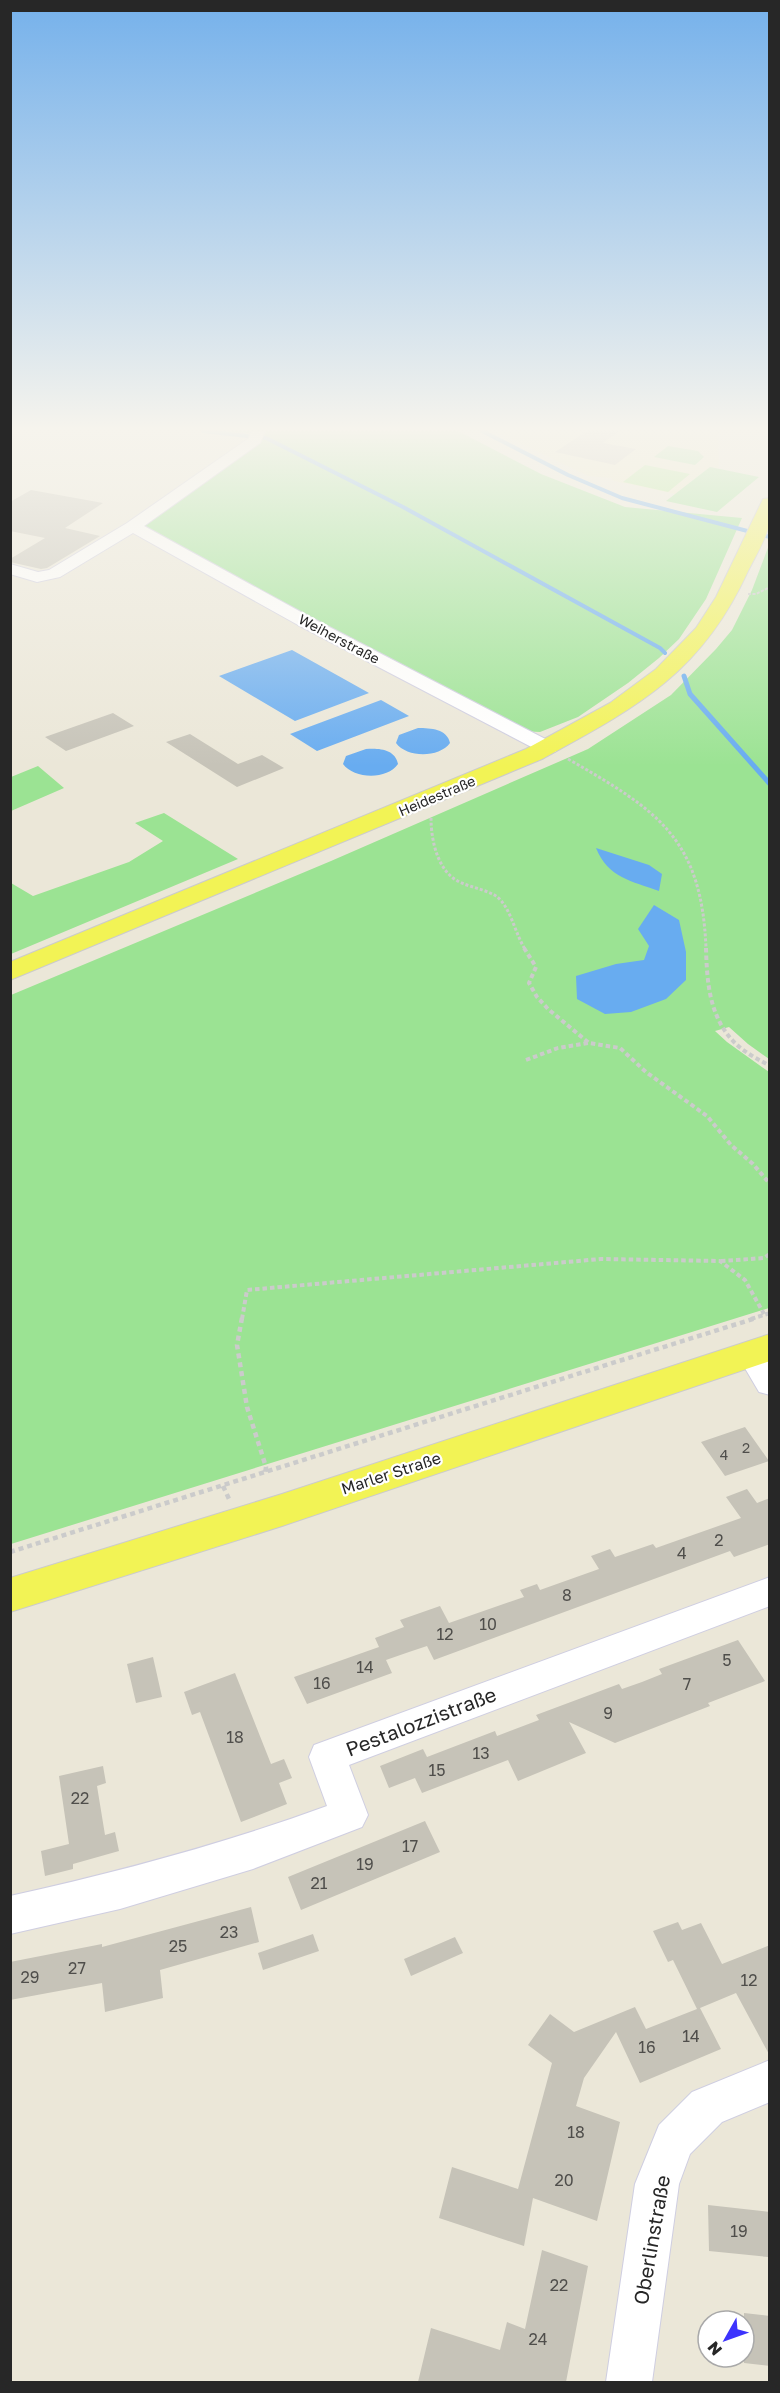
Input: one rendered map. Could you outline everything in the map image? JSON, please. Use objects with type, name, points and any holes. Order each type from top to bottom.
[{"type":"main road","name":"Heidestraße","points":[[10,972],[418,804],[554,751],[664,674],[696,642],[726,597],[752,543]]},
{"type":"main road","name":"Marler Straße","points":[[10,1595],[272,1513],[765,1342]]},
{"type":"street","points":[[10,570],[37,577],[54,574],[106,543]]},
{"type":"street","name":"Weiherstraße","points":[[163,543],[325,632],[554,751]]},
{"type":"street","name":"Pestalozzistraße","points":[[10,1915],[120,1890],[253,1851],[349,1815],[327,1757],[770,1591]]},
{"type":"street","name":"Oberlinstraße","points":[[629,2382],[657,2184],[674,2140],[707,2107],[770,2081]]},
{"type":"path","points":[[554,751],[632,795],[682,846],[701,896],[709,1000],[726,1034],[735,1044],[770,1066]]},
{"type":"path","points":[[418,804],[430,816],[431,838],[444,868],[453,878],[497,897],[507,911],[519,940],[536,967],[530,983],[537,997],[589,1043]]},
{"type":"path","points":[[526,1060],[558,1048],[589,1043],[620,1048],[646,1072],[684,1097],[707,1116],[731,1145],[753,1164],[770,1184]]},
{"type":"path","points":[[265,1474],[266,1467],[247,1407],[237,1345],[248,1290],[602,1259],[720,1261],[764,1258],[770,1254]]},
{"type":"path","points":[[10,1552],[265,1474],[765,1342],[745,1280],[720,1261]]},
{"type":"green space","points":[[167,543],[731,543],[706,599],[679,639],[659,658],[628,683],[578,717],[540,732],[520,731]]},
{"type":"green space","points":[[769,545],[769,1059],[729,1027],[715,1031],[769,1072],[769,1308],[11,1544],[11,995],[331,861],[588,749],[671,695],[716,649],[732,630],[752,590]]},
{"type":"green space","points":[[38,766],[64,788],[11,811],[11,777]]},
{"type":"green space","points":[[164,813],[238,859],[11,954],[11,883],[33,896],[129,862],[163,841],[135,823]]},
{"type":"water","points":[[292,650],[369,693],[295,721],[219,676]]},
{"type":"water","points":[[381,700],[409,716],[317,751],[290,734]]},
{"type":"water","points":[[418,728],[442,732],[450,743],[445,748],[431,754],[415,754],[401,748],[396,743],[399,735]]},
{"type":"water","points":[[366,749],[381,749],[390,752],[398,764],[386,773],[370,776],[355,773],[343,764],[346,756]]},
{"type":"water","points":[[596,848],[649,865],[662,874],[659,891],[630,881],[614,872],[601,858]]},
{"type":"water","points":[[654,905],[679,920],[686,952],[686,980],[666,999],[631,1012],[605,1014],[577,999],[576,976],[616,964],[644,960],[649,946],[638,929]]},
{"type":"building","points":[[37,543],[89,543],[47,568],[41,569],[10,562],[10,559]]},
{"type":"building","points":[[113,713],[134,726],[66,751],[45,737]]},
{"type":"building","points":[[190,734],[238,764],[262,755],[284,768],[237,787],[166,742]]},
{"type":"building","points":[[745,1427],[769,1461],[725,1476],[701,1442]]},
{"type":"building","points":[[747,1489],[757,1503],[770,1498],[770,1544],[734,1557],[730,1551],[434,1660],[427,1646],[409,1652],[386,1660],[392,1673],[307,1704],[294,1677],[379,1647],[375,1638],[404,1627],[400,1620],[440,1606],[449,1623],[524,1597],[520,1590],[537,1584],[540,1590],[599,1569],[591,1556],[610,1549],[615,1557],[653,1544],[656,1548],[741,1518],[726,1497]]},
{"type":"building","points":[[738,1640],[765,1681],[708,1703],[710,1706],[615,1743],[569,1722],[586,1753],[518,1781],[508,1760],[422,1793],[415,1778],[389,1788],[380,1766],[423,1749],[427,1757],[495,1731],[497,1736],[539,1720],[536,1715],[619,1684],[622,1689],[642,1682],[662,1674],[659,1669]]},
{"type":"building","points":[[153,1657],[162,1697],[136,1703],[127,1664]]},
{"type":"building","points":[[235,1673],[271,1764],[284,1759],[292,1778],[279,1783],[287,1804],[241,1822],[200,1712],[192,1715],[184,1692]]},
{"type":"building","points":[[103,1766],[106,1783],[97,1786],[105,1835],[115,1832],[119,1851],[73,1864],[73,1869],[45,1876],[41,1851],[69,1844],[59,1776]]},
{"type":"building","points":[[425,1821],[440,1852],[301,1910],[288,1877]]},
{"type":"building","points":[[251,1907],[259,1942],[160,1970],[163,1998],[105,2012],[102,1983],[10,2000],[10,1962],[102,1944],[102,1947]]},
{"type":"building","points":[[678,1922],[682,1930],[701,1923],[722,1964],[770,1945],[770,2056],[736,1993],[700,2008],[721,2049],[640,2083],[616,2032],[584,2078],[576,2106],[620,2122],[597,2221],[533,2198],[524,2246],[439,2218],[452,2167],[518,2189],[552,2063],[528,2045],[550,2014],[574,2032],[635,2007],[646,2029],[697,2009],[673,1960],[668,1962],[653,1931]]},
{"type":"building","points":[[313,1934],[319,1951],[263,1970],[258,1953]]},
{"type":"building","points":[[455,1937],[463,1953],[411,1976],[404,1959]]},
{"type":"building","points":[[708,2205],[770,2212],[768,2257],[709,2251]]},
{"type":"building","points":[[542,2250],[588,2266],[566,2382],[418,2382],[431,2328],[500,2350],[507,2322],[525,2329]]},
{"type":"building","points":[[756,2314],[770,2316],[770,2366],[756,2364]]},
{"type":"waterway","points":[[468,543],[660,648],[665,653]]},
{"type":"waterway","points":[[684,676],[690,694],[770,784]]}]
